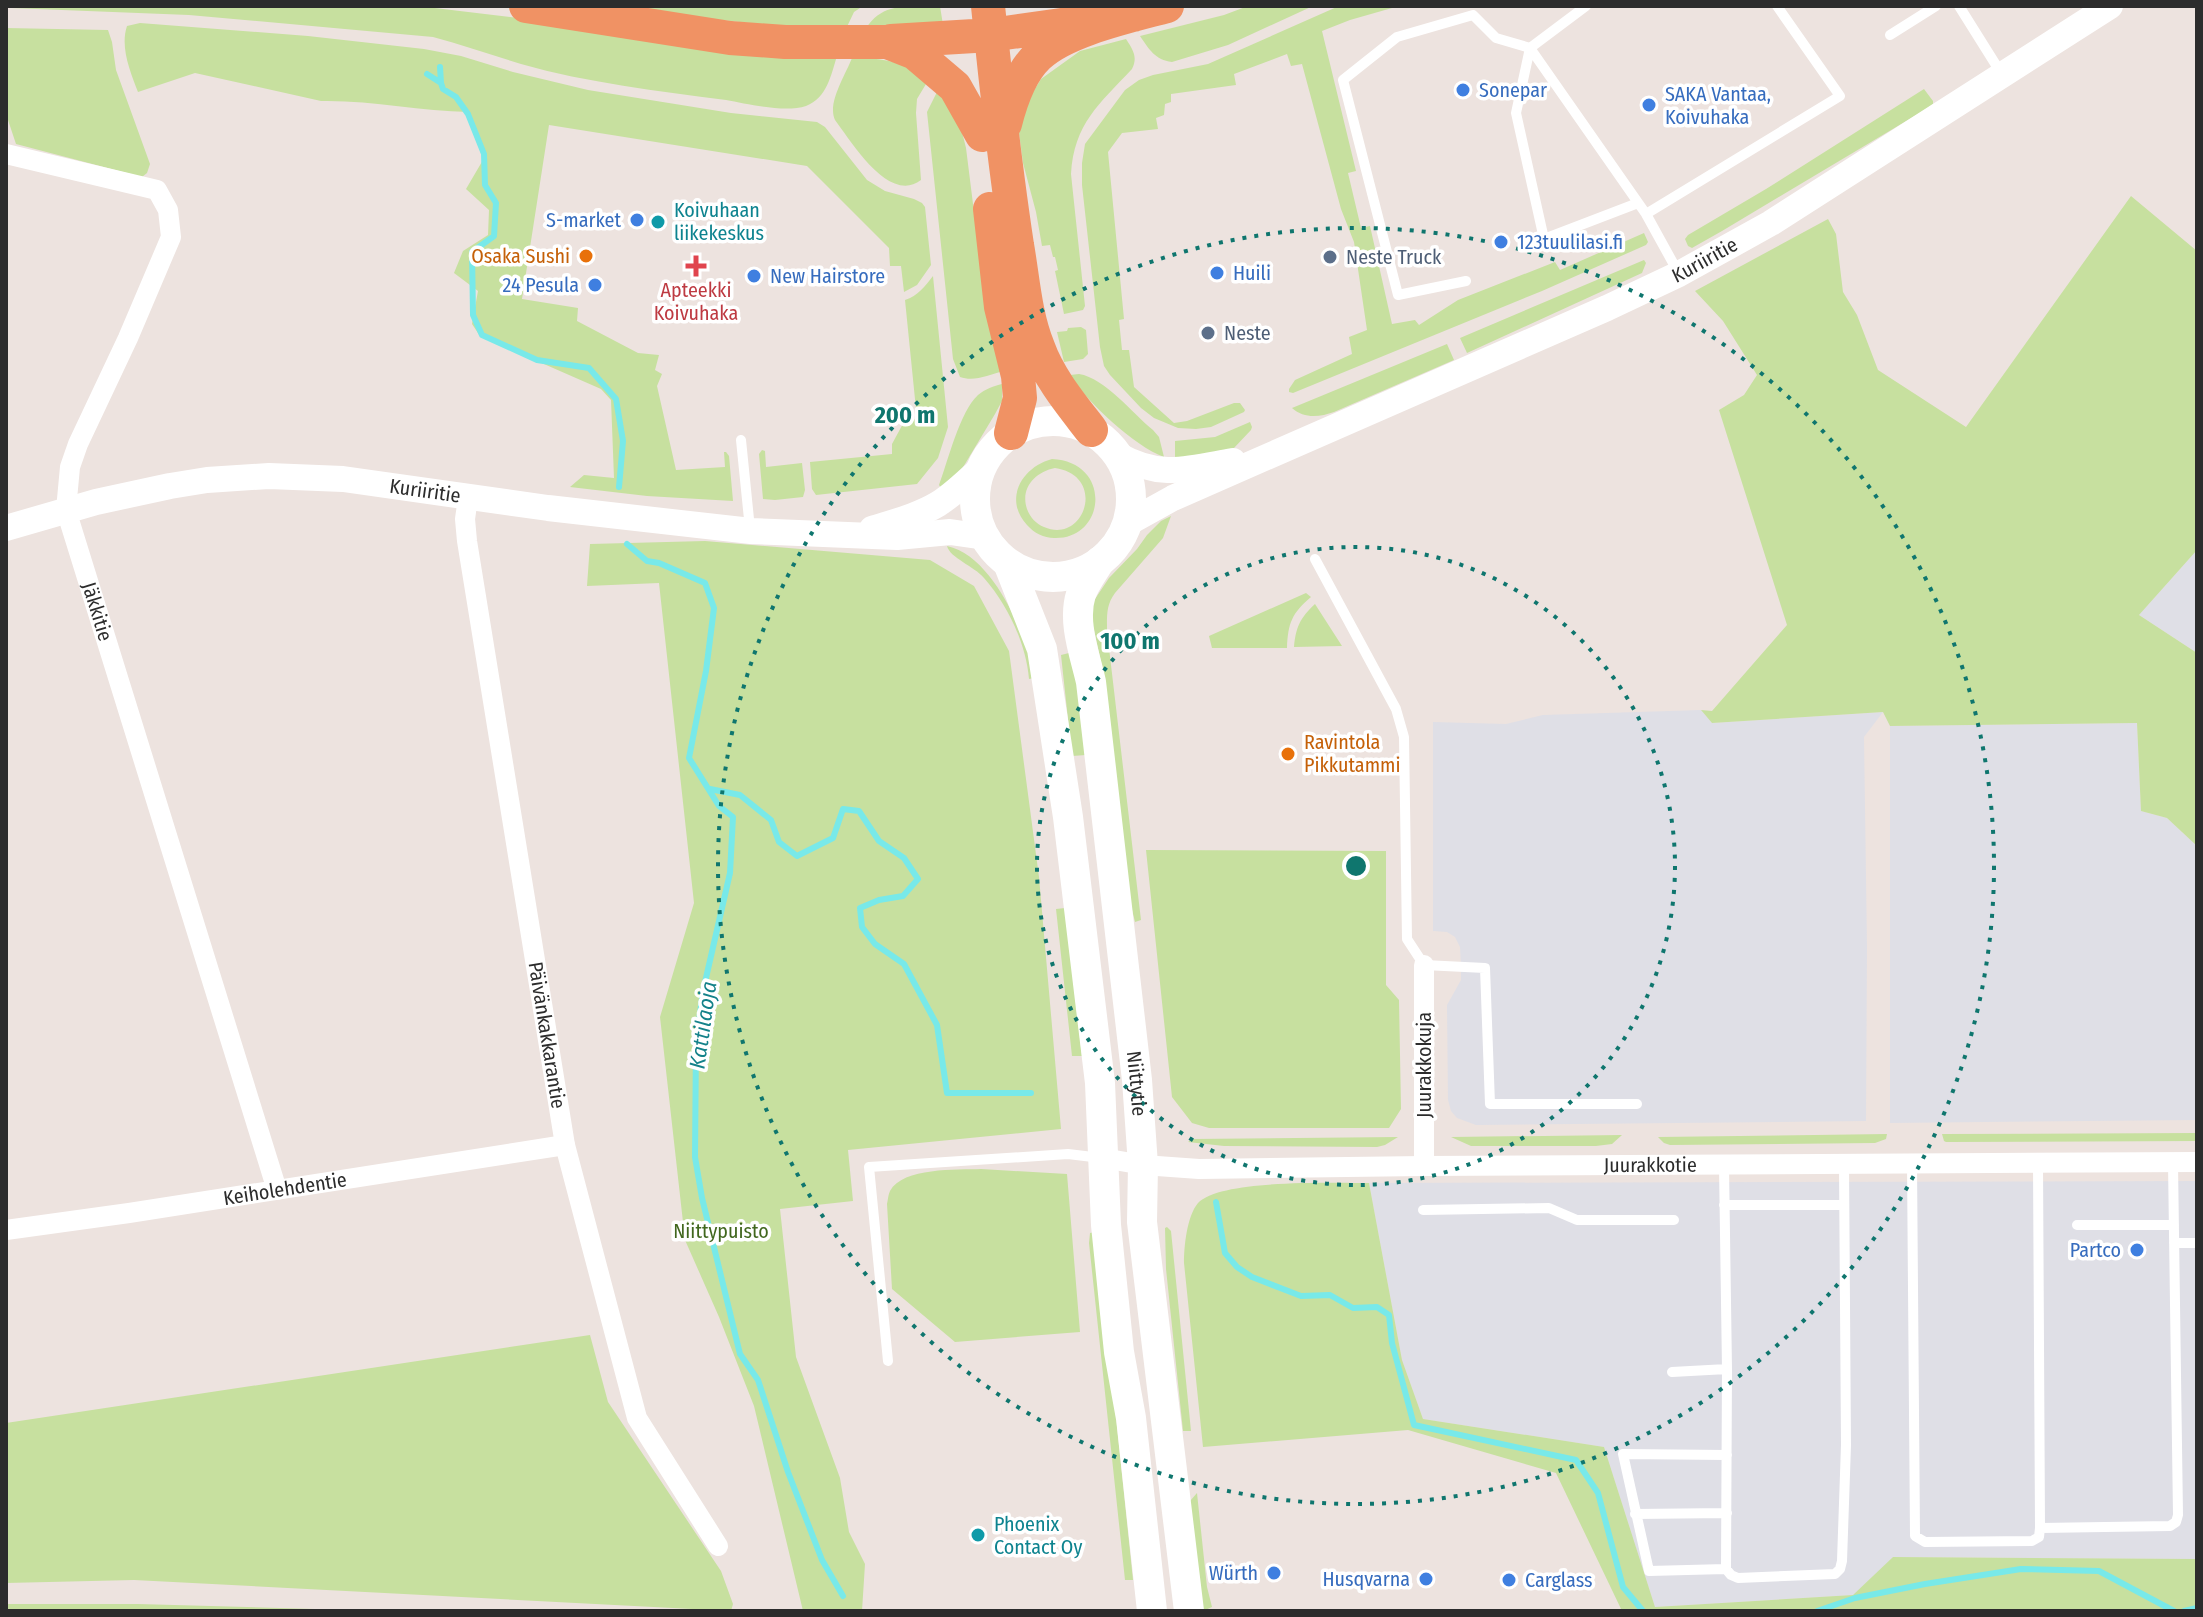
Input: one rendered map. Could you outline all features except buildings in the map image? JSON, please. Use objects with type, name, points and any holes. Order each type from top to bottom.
[{"type":"highway","points":[[526,6],[730,38],[785,42],[887,42],[979,22],[1052,28],[1133,15]]},
{"type":"highway","points":[[992,133],[1037,57],[1052,45],[1082,32],[1167,6]]},
{"type":"highway","points":[[979,22],[992,133],[1001,307],[1018,376],[1020,398],[1011,433]]},
{"type":"highway","points":[[887,42],[915,53],[955,87],[992,133],[1011,205],[1028,314],[1038,348],[1065,397],[1091,430]]},
{"type":"main road","points":[[1051,420],[1069,422],[1091,430],[1118,455],[1128,475],[1131,497],[1128,523],[1117,543],[1100,561],[1076,574],[1033,574],[1008,563],[985,537],[975,507],[975,490],[982,467],[993,448],[1011,433],[1034,423],[1051,420]]},
{"type":"main road","name":"Niittytie","points":[[1100,561],[1081,593],[1079,629],[1091,682],[1137,1080],[1144,1237],[1189,1611]]},
{"type":"main road","name":"Niittytie","points":[[1008,563],[1042,649],[1068,817],[1100,1083],[1106,1225],[1119,1352],[1131,1418],[1152,1611]]},
{"type":"street","name":"Kuriiritie","points":[[1128,523],[1173,498],[1268,455],[1679,274],[1771,223],[2110,6]]},
{"type":"street","name":"Jäkkitie","points":[[6,154],[157,190],[168,210],[171,237],[78,444],[70,467],[66,510],[277,1190]]},
{"type":"street","name":"Kuriiritie","points":[[1118,455],[1149,469],[1171,471],[1268,455]]},
{"type":"street","name":"Kuriiritie","points":[[850,536],[936,505],[982,467]]},
{"type":"street","name":"Kuriiritie","points":[[6,528],[66,510],[170,486],[269,476],[343,479],[640,520],[751,531],[897,537],[950,532],[985,537]]},
{"type":"street","name":"Päivänkakkarantie","points":[[468,498],[465,519],[467,541],[565,1145],[637,1418],[718,1546]]},
{"type":"street","name":"Juurakkokuja","points":[[1424,965],[1424,1166]]},
{"type":"street","name":"Keiholehdentie","points":[[6,1230],[565,1145]]},
{"type":"street","name":"Juurakkotie","points":[[1103,1158],[1183,1169],[2197,1162]]},
{"type":"lane","points":[[1586,6],[1530,48],[1516,113],[1544,239],[1638,203]]},
{"type":"lane","points":[[1646,214],[1840,96],[1777,6]]},
{"type":"lane","points":[[1890,35],[1936,6]]},
{"type":"lane","points":[[1959,6],[2002,75]]},
{"type":"lane","points":[[1466,281],[1398,295],[1343,80],[1397,37],[1473,15],[1496,38],[1530,48],[1646,214],[1679,274]]},
{"type":"lane","points":[[741,440],[751,531]]},
{"type":"lane","points":[[1315,559],[1396,709],[1404,737],[1407,939],[1424,965],[1485,968],[1490,1104],[1637,1104]]},
{"type":"lane","points":[[888,1361],[869,1167],[1068,1154],[1103,1158]]},
{"type":"lane","points":[[2040,1528],[2170,1526],[2176,1522],[2173,1163]]},
{"type":"lane","points":[[1912,1164],[1914,1532],[1925,1542],[2032,1541],[2039,1537],[2038,1164]]},
{"type":"lane","points":[[1724,1166],[1726,1569],[1738,1578],[1835,1574],[1840,1569],[1846,1445],[1844,1165]]},
{"type":"lane","points":[[1724,1205],[1843,1205]]},
{"type":"lane","points":[[1423,1210],[1549,1208],[1577,1220],[1674,1220]]},
{"type":"lane","points":[[2077,1225],[2174,1225]]},
{"type":"lane","points":[[2174,1243],[2197,1243]]},
{"type":"lane","points":[[1672,1372],[1727,1369]]},
{"type":"lane","points":[[1726,1569],[1649,1571],[1623,1454],[1727,1455]]},
{"type":"lane","points":[[1635,1514],[1727,1513]]},
{"type":"shaded area","points":[[2197,550],[2197,653],[2139,615]]},
{"type":"shaded area","points":[[1701,710],[1712,723],[1883,712],[1864,737],[1866,1121],[1476,1125],[1457,1118],[1448,1100],[1447,1005],[1461,980],[1460,947],[1455,937],[1447,932],[1433,931],[1433,722],[1506,724],[1543,715]]},
{"type":"shaded area","points":[[2137,723],[2141,811],[2167,818],[2197,846],[2197,1120],[1890,1123],[1890,726]]},
{"type":"shaded area","points":[[2197,1181],[2197,1559],[1893,1557],[1854,1595],[1655,1607],[1604,1447],[1423,1419],[1402,1360],[1369,1183]]},
{"type":"green space","points":[[6,6],[418,6],[837,56],[827,85],[819,97],[806,106],[777,108],[572,76],[433,37],[189,15]]},
{"type":"green space","points":[[587,6],[863,6],[854,12],[844,33]]},
{"type":"green space","points":[[907,6],[940,6],[943,25],[864,32],[878,15],[887,10]]},
{"type":"green space","points":[[1248,6],[1313,6],[1228,45],[1172,62],[1157,56],[1140,36],[1224,15]]},
{"type":"green space","points":[[1339,6],[1399,6],[1322,31],[1356,171],[1348,173],[1361,228],[1370,226],[1392,324],[1415,320],[1419,325],[1458,300],[1555,262],[1560,270],[1644,233],[1648,242],[1542,291],[1293,393],[1289,392],[1295,380],[1352,354],[1349,337],[1367,330],[1354,242],[1341,209],[1302,64],[1291,66],[1287,54],[1234,74],[1236,85],[1171,94],[1171,102],[1165,104],[1164,115],[1156,118],[1158,129],[1122,133],[1108,152],[1124,319],[1119,320],[1122,350],[1129,350],[1134,387],[1174,423],[1234,403],[1240,403],[1245,410],[1211,427],[1178,428],[1154,418],[1141,408],[1104,366],[1082,185],[1085,144],[1125,90],[1139,80],[1208,64]]},
{"type":"green space","points":[[140,23],[424,49],[588,90],[731,113],[817,122],[825,127],[867,180],[885,191],[922,203],[931,265],[917,285],[904,292],[901,266],[890,266],[889,248],[807,166],[549,125],[522,299],[578,308],[577,321],[638,353],[659,355],[655,370],[662,374],[657,386],[676,470],[725,467],[726,452],[729,456],[733,501],[570,487],[584,475],[614,478],[611,400],[601,389],[480,336],[472,324],[478,291],[454,273],[463,251],[488,235],[489,210],[466,189],[483,160],[469,112],[321,101],[195,73],[138,92],[127,59],[125,34],[127,26]]},
{"type":"green space","points":[[6,28],[108,30],[116,70],[150,164],[147,173],[142,177],[16,144],[6,114]]},
{"type":"green space","points":[[1126,39],[1133,50],[1134,65],[1090,116],[1077,141],[1073,157],[1071,174],[1085,306],[1083,310],[1064,314],[1055,257],[1050,245],[1042,246],[1019,133],[1030,97],[1041,79],[1080,51]]},
{"type":"green space","points":[[852,58],[892,62],[929,79],[917,99],[921,180],[909,185],[896,184],[884,178],[861,155],[835,120],[835,98]]},
{"type":"green space","points":[[939,88],[959,120],[966,148],[981,268],[1003,371],[976,378],[960,377],[953,359],[927,112]]},
{"type":"green space","points":[[1924,89],[1933,104],[1923,111],[1722,231],[1692,248],[1688,246],[1685,239],[1688,235]]},
{"type":"green space","points":[[2131,196],[2197,251],[2197,550],[2139,615],[2197,653],[2197,846],[2167,818],[2141,811],[2137,723],[1890,726],[1883,712],[1712,723],[1701,710],[1712,711],[1787,625],[1719,410],[1744,395],[1757,375],[1723,321],[1695,291],[1828,219],[1836,234],[1843,292],[1857,315],[1878,370],[1966,427]]},
{"type":"green space","points":[[1644,260],[1646,263],[1642,273],[1467,353],[1460,338]]},
{"type":"green space","points":[[933,276],[948,427],[938,458],[917,484],[816,495],[812,489],[810,462],[892,454],[892,444],[905,420],[917,419],[905,300],[924,287]]},
{"type":"green space","points":[[1081,327],[1086,330],[1088,354],[1083,359],[1064,362],[1057,332],[1067,331],[1068,328]]},
{"type":"green space","points":[[1447,344],[1454,360],[1334,412],[1312,416],[1292,408]]},
{"type":"green space","points":[[1079,374],[1109,389],[1153,430],[1159,437],[1164,457],[1139,443],[1099,410],[1070,375]]},
{"type":"green space","points":[[1002,384],[1002,401],[995,414],[956,479],[941,488],[939,485],[966,412],[978,395]]},
{"type":"green space","points":[[1250,422],[1251,430],[1234,448],[1175,461],[1175,441],[1215,437]]},
{"type":"green space","points":[[765,451],[766,467],[802,463],[803,497],[763,499],[759,454]]},
{"type":"green space","points":[[1052,459],[1072,463],[1085,473],[1093,486],[1095,500],[1092,515],[1084,527],[1071,535],[1043,536],[1030,528],[1020,515],[1016,495],[1019,485],[1041,463]],"holes":[[[1055,468],[1071,474],[1081,483],[1085,495],[1079,518],[1070,526],[1058,530],[1038,524],[1030,515],[1025,501],[1031,482],[1041,473]]]},
{"type":"green space","points":[[1171,516],[1163,538],[1112,597],[1107,616],[1141,920],[1135,922],[1128,893],[1103,671],[1092,621],[1093,602],[1109,578],[1147,535]]},
{"type":"green space","name":"Niittypuisto","points":[[705,541],[930,560],[974,586],[1009,651],[1039,877],[1061,1129],[848,1150],[853,1201],[780,1209],[796,1357],[840,1478],[849,1532],[865,1564],[862,1611],[803,1611],[754,1406],[685,1240],[660,1017],[694,903],[659,583],[587,586],[590,544]]},
{"type":"green space","points":[[947,546],[973,560],[1005,599],[1025,641],[1034,678],[1029,679],[1020,638],[1000,600],[984,578]]},
{"type":"green space","points":[[1306,593],[1311,597],[1292,619],[1287,648],[1212,648],[1209,636]]},
{"type":"green space","points":[[1315,604],[1342,646],[1294,647],[1300,623]]},
{"type":"green space","points":[[1073,652],[1086,755],[1072,756],[1061,655]]},
{"type":"green space","points":[[1146,850],[1386,851],[1386,985],[1399,1000],[1401,1109],[1389,1128],[1209,1128],[1192,1123],[1172,1097]]},
{"type":"green space","points":[[1065,908],[1082,1056],[1072,1056],[1056,909]]},
{"type":"green space","points":[[2197,1133],[2197,1141],[1946,1142],[1942,1134]]},
{"type":"green space","points":[[1887,1134],[1886,1139],[1875,1143],[1670,1145],[1658,1137]]},
{"type":"green space","points":[[1622,1135],[1612,1144],[1596,1146],[1471,1146],[1451,1137]]},
{"type":"green space","points":[[1398,1137],[1377,1147],[1224,1146],[1188,1142],[1192,1139]]},
{"type":"green space","points":[[981,1169],[1067,1174],[1080,1332],[955,1342],[892,1289],[887,1204],[890,1191],[897,1183],[918,1174]]},
{"type":"green space","points":[[1369,1183],[1402,1360],[1423,1419],[1604,1447],[1655,1607],[1853,1595],[1893,1557],[2197,1559],[2197,1611],[1622,1611],[1556,1473],[1408,1430],[1203,1447],[1184,1263],[1187,1232],[1194,1209],[1210,1195],[1253,1186]]},
{"type":"green space","points":[[1167,1227],[1171,1231],[1191,1431],[1183,1431],[1166,1269]]},
{"type":"green space","points":[[1095,1232],[1133,1580],[1125,1580],[1089,1243],[1090,1233]]},
{"type":"green space","points":[[590,1335],[608,1402],[721,1571],[733,1604],[731,1611],[134,1580],[6,1583],[6,1423]]},
{"type":"green space","points":[[1197,1493],[1212,1607],[1203,1611],[1190,1501]]},
{"type":"green space","points":[[6,1604],[138,1604],[384,1611],[6,1611]]},
{"type":"waterway","points":[[440,67],[441,83]]},
{"type":"waterway","name":"Kattilaoja","points":[[427,74],[456,97],[468,114],[484,154],[485,185],[496,203],[494,236],[472,252],[473,315],[482,335],[537,360],[589,368],[616,399],[623,441],[619,487]]},
{"type":"waterway","name":"Kattilaoja","points":[[627,544],[647,561],[705,583],[714,608],[706,671],[689,758],[719,806],[733,817],[730,873],[703,991],[696,1043],[695,1157],[740,1354],[758,1380],[788,1472],[822,1560],[843,1596]]},
{"type":"waterway","points":[[710,789],[740,795],[771,820],[779,842],[797,856],[833,838],[843,809],[859,811],[879,841],[904,858],[918,879],[903,896],[879,900],[860,908],[862,927],[875,944],[904,964],[937,1025],[947,1093],[1031,1093]]},
{"type":"waterway","points":[[1216,1202],[1225,1253],[1237,1267],[1252,1277],[1301,1296],[1330,1295],[1353,1308],[1377,1307],[1389,1315],[1392,1343],[1414,1425],[1576,1460],[1598,1493],[1623,1587],[1643,1611]]},
{"type":"waterway","points":[[1817,1611],[1855,1598],[2021,1569],[2099,1571],[2174,1611]]},
{"type":"waterway","points":[[2184,1611],[2197,1608]]},
{"type":"place","name":"Sonepar","points":[[1463,90]]},
{"type":"place","name":"SAKA Vantaa, Koivuhaka","points":[[1649,105]]},
{"type":"place","name":"S-market","points":[[637,220]]},
{"type":"place","name":"Koivuhaan liikekeskus","points":[[658,222]]},
{"type":"place","name":"123tuulilasi.fi","points":[[1501,242]]},
{"type":"place","name":"Osaka Sushi","points":[[586,256]]},
{"type":"place","name":"Neste Truck","points":[[1330,257]]},
{"type":"place","name":"Apteekki Koivuhaka","points":[[696,266]]},
{"type":"place","name":"Huili","points":[[1217,273]]},
{"type":"place","name":"New Hairstore","points":[[754,276]]},
{"type":"place","name":"24 Pesula","points":[[595,285]]},
{"type":"place","name":"Neste","points":[[1208,333]]},
{"type":"place","name":"Ravintola Pikkutammi","points":[[1288,754]]},
{"type":"place","name":"Partco","points":[[2137,1250]]},
{"type":"place","name":"Phoenix Contact Oy","points":[[978,1535]]},
{"type":"place","name":"Würth","points":[[1274,1573]]},
{"type":"place","name":"Husqvarna","points":[[1426,1579]]},
{"type":"place","name":"Carglass","points":[[1509,1580]]}]
